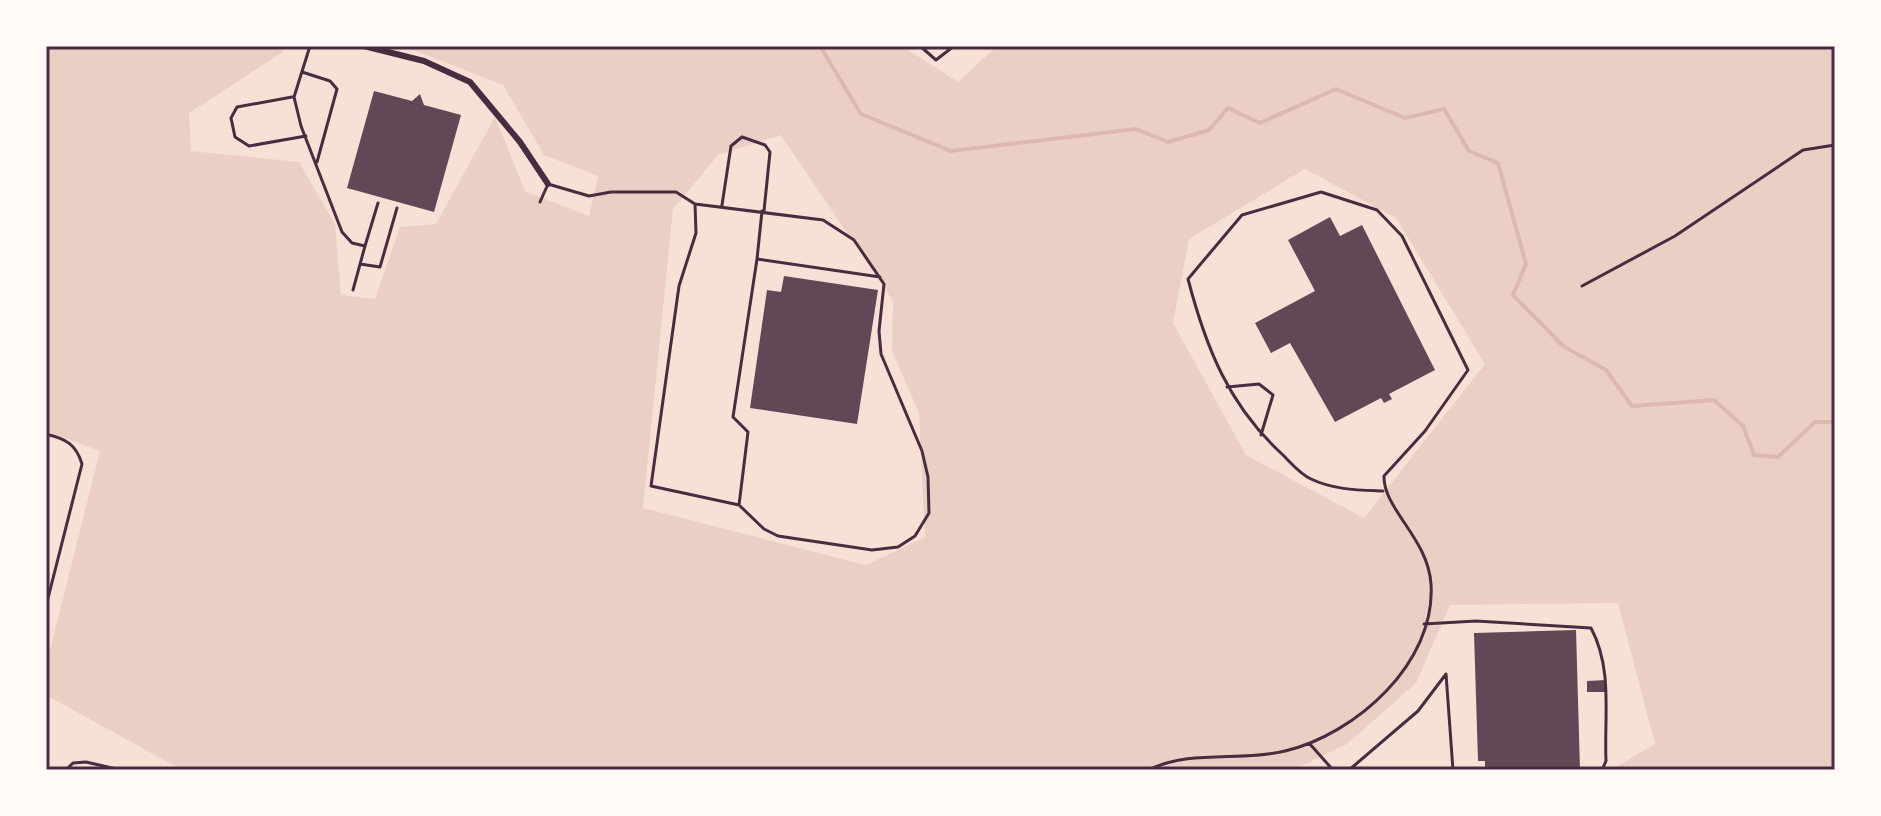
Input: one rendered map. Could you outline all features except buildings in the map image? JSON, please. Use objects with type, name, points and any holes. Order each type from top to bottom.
[{"type":"street","points":[[364,46],[424,61],[470,82],[520,142],[548,184]]},
{"type":"lane","points":[[310,46],[294,97],[342,232],[352,243],[365,246]]},
{"type":"lane","points":[[920,46],[934,60],[954,46]]},
{"type":"lane","points":[[302,72],[330,81],[337,89],[316,165]]},
{"type":"lane","points":[[294,97],[237,107],[231,118],[235,137],[249,146],[306,136]]},
{"type":"lane","points":[[722,207],[731,146],[742,137],[765,145],[770,152],[733,417],[748,432],[739,505]]},
{"type":"lane","points":[[540,202],[548,184],[589,196],[676,192],[695,204],[813,218],[835,225],[854,240],[880,277],[884,288],[879,331],[881,354],[922,451],[928,477],[929,513],[921,529],[898,547],[864,550],[771,533],[739,505],[659,490],[650,483],[679,286],[696,233],[695,204]]},
{"type":"lane","points":[[1148,770],[1166,761],[1284,752],[1309,743],[1355,718],[1380,697],[1419,643],[1431,585],[1417,537],[1383,491],[1384,476],[1425,431],[1468,370],[1402,236],[1377,210],[1321,192],[1242,215],[1188,279],[1203,337],[1226,387],[1261,435],[1308,478],[1337,489],[1383,491]]},
{"type":"lane","points":[[353,290],[378,203]]},
{"type":"lane","points":[[360,264],[380,267],[397,208]]},
{"type":"lane","points":[[757,259],[880,277]]},
{"type":"lane","points":[[1226,387],[1259,384],[1273,395],[1261,435]]},
{"type":"lane","points":[[46,434],[66,439],[79,453],[82,464],[46,606]]},
{"type":"lane","points":[[1424,624],[1476,621],[1587,626],[1601,646],[1606,677],[1606,761],[1602,770]]},
{"type":"lane","points":[[1349,770],[1418,711],[1446,674],[1453,770]]},
{"type":"lane","points":[[1309,743],[1333,770]]},
{"type":"lane","points":[[66,770],[73,763],[86,762],[121,770]]},
{"type":"path","points":[[1582,286],[1675,236],[1803,150],[1835,145]]},
{"type":"shaded area","points":[[46,46],[281,46],[283,52],[189,113],[191,151],[299,162],[335,224],[341,295],[375,299],[400,227],[436,224],[495,117],[525,191],[589,216],[598,176],[544,155],[503,85],[403,46],[902,46],[958,82],[997,46],[1835,46],[1835,770],[1611,770],[1655,744],[1618,603],[1450,605],[1416,683],[1347,744],[1293,770],[182,770],[46,695],[46,667],[100,451],[46,431]],"holes":[[[781,135],[893,301],[892,351],[919,413],[925,537],[866,565],[643,508],[673,209],[718,155]],[[1305,169],[1396,218],[1485,364],[1364,518],[1246,455],[1173,323],[1189,239]]]},
{"type":"waterway","points":[[820,46],[861,114],[951,151],[1136,129],[1168,142],[1209,130],[1228,108],[1260,123],[1336,89],[1405,118],[1444,109],[1469,151],[1498,163],[1526,264],[1513,295],[1563,346],[1606,370],[1632,406],[1714,400],[1743,426],[1754,455],[1778,457],[1815,422],[1835,422]]}]
